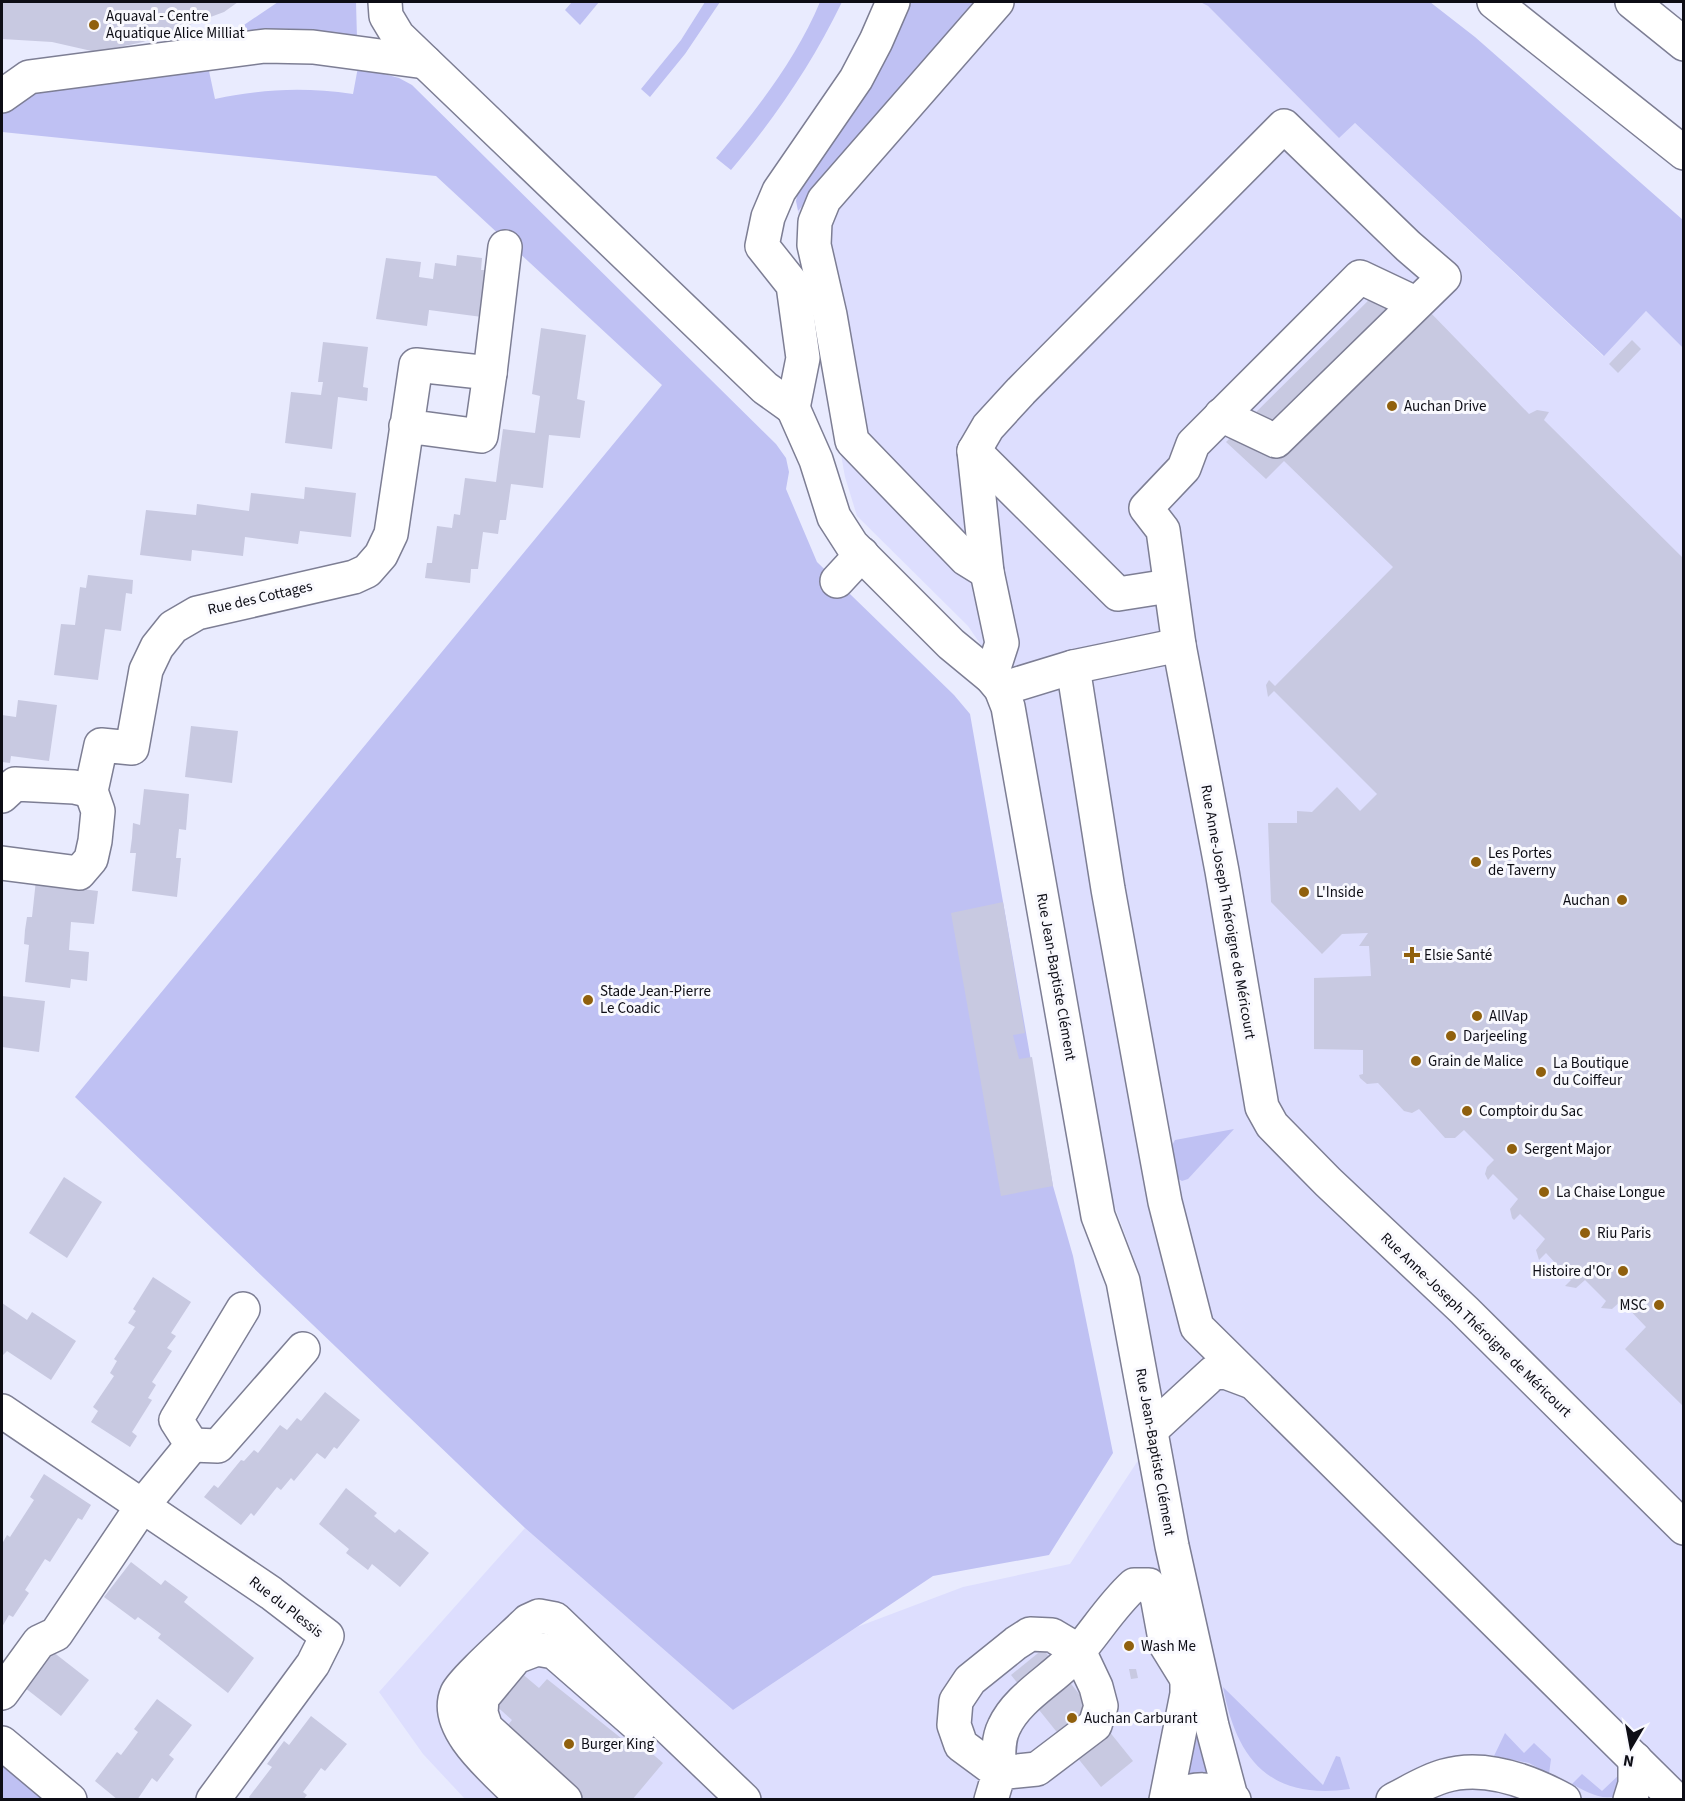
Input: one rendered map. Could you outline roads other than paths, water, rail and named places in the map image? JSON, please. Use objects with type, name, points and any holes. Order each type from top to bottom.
[{"type":"main road","points":[[385,2],[386,16],[398,36],[765,388],[793,408],[816,460],[834,517],[852,545],[951,644],[996,683]]},
{"type":"main road","points":[[793,408],[802,358],[796,306],[793,285],[762,246],[768,217],[779,190],[855,79],[876,41],[893,2]]},
{"type":"main road","points":[[987,572],[966,559],[852,441],[830,315],[814,245],[815,222],[824,200],[997,2]]},
{"type":"main road","points":[[1494,2],[1683,153]]},
{"type":"main road","points":[[1632,2],[1683,44]]},
{"type":"main road","points":[[2,96],[30,77],[265,46],[313,47],[425,62]]},
{"type":"main road","points":[[996,683],[1002,643],[987,572],[975,451],[988,427],[1021,391],[1284,126],[1443,277],[1276,441],[1221,415]]},
{"type":"main road","points":[[406,426],[481,436],[505,247]]},
{"type":"main road","name":"Rue Anne-Joseph Théroigne de Méricourt","points":[[1415,303],[1360,277],[1193,444],[1184,468],[1146,508],[1163,530],[1179,645],[1222,871],[1262,1107],[1268,1118],[1328,1182],[1464,1310],[1683,1528]]},
{"type":"main road","name":"Rue des Cottages","points":[[2,863],[80,873],[91,859],[95,841],[98,811],[91,791],[101,745],[132,748],[146,670],[157,647],[173,627],[197,613],[354,577],[367,571],[381,555],[391,534],[416,365],[490,373]]},
{"type":"main road","points":[[975,451],[1118,594],[1169,586]]},
{"type":"main road","points":[[837,581],[862,554]]},
{"type":"main road","points":[[996,683],[1179,645]]},
{"type":"main road","points":[[1073,667],[1108,889],[1165,1202],[1197,1327],[1249,1381],[1676,1800]]},
{"type":"main road","name":"Rue Jean-Baptiste Clément","points":[[996,683],[1008,707],[1098,1216],[1123,1281],[1172,1546],[1212,1726],[1233,1798]]},
{"type":"main road","points":[[2,796],[15,784],[74,787],[91,791]]},
{"type":"main road","points":[[192,1445],[176,1420],[243,1309]]},
{"type":"main road","points":[[192,1445],[218,1446],[303,1349]]},
{"type":"main road","points":[[1151,1430],[1213,1373],[1225,1372],[1249,1381]]},
{"type":"main road","name":"Rue du Plessis","points":[[2,1411],[143,1505],[327,1636],[313,1664],[213,1800]]},
{"type":"main road","points":[[2,1693],[39,1642],[56,1634],[143,1505],[192,1445]]},
{"type":"main road","points":[[995,1786],[1000,1738],[1012,1713],[1079,1651],[1134,1585],[1149,1585],[1157,1596],[1166,1645],[1187,1679]]},
{"type":"main road","name":"Rue Jean-Baptiste Clément","points":[[1166,1800],[1187,1695],[1188,1613]]},
{"type":"main road","points":[[524,1800],[473,1747],[459,1729],[453,1712],[458,1692],[528,1621],[539,1616],[555,1619],[647,1704],[744,1800]]},
{"type":"main road","points":[[1030,1634],[1052,1635],[1079,1651],[1096,1687],[1101,1706],[1095,1725],[1037,1769],[995,1786],[962,1745],[954,1725],[956,1701],[970,1680],[1030,1634]]},
{"type":"main road","points":[[565,1800],[486,1728],[481,1713],[482,1698],[516,1658],[537,1649],[554,1652],[653,1738],[679,1738]]},
{"type":"main road","points":[[2,1743],[70,1800]]},
{"type":"main road","points":[[1630,1800],[1635,1784],[1635,1759]]},
{"type":"main road","points":[[1393,1800],[1444,1775],[1486,1773],[1508,1776],[1564,1800]]},
{"type":"main road","points":[[1172,1800],[1190,1791],[1204,1789],[1233,1798]]},
{"type":"place","name":"Aquaval - Centre Aquatique Alice Milliat","points":[[94,25]]},
{"type":"place","name":"Auchan Drive","points":[[1392,406]]},
{"type":"place","name":"Les Portes de Taverny","points":[[1476,862]]},
{"type":"place","name":"L'Inside","points":[[1304,892]]},
{"type":"place","name":"Auchan","points":[[1622,900]]},
{"type":"place","name":"Elsie Santé","points":[[1412,955]]},
{"type":"place","name":"Stade Jean-Pierre Le Coadic","points":[[588,1000]]},
{"type":"place","name":"AllVap","points":[[1477,1016]]},
{"type":"place","name":"Darjeeling","points":[[1451,1036]]},
{"type":"place","name":"Grain de Malice","points":[[1416,1061]]},
{"type":"place","name":"La Boutique du Coiffeur","points":[[1541,1072]]},
{"type":"place","name":"Comptoir du Sac","points":[[1467,1111]]},
{"type":"place","name":"Sergent Major","points":[[1512,1149]]},
{"type":"place","name":"La Chaise Longue","points":[[1544,1192]]},
{"type":"place","name":"Riu Paris","points":[[1585,1233]]},
{"type":"place","name":"Histoire d'Or","points":[[1623,1271]]},
{"type":"place","name":"MSC","points":[[1659,1305]]},
{"type":"place","name":"Wash Me","points":[[1129,1646]]},
{"type":"place","name":"Auchan Carburant","points":[[1072,1718]]},
{"type":"place","name":"Burger King","points":[[569,1744]]}]
